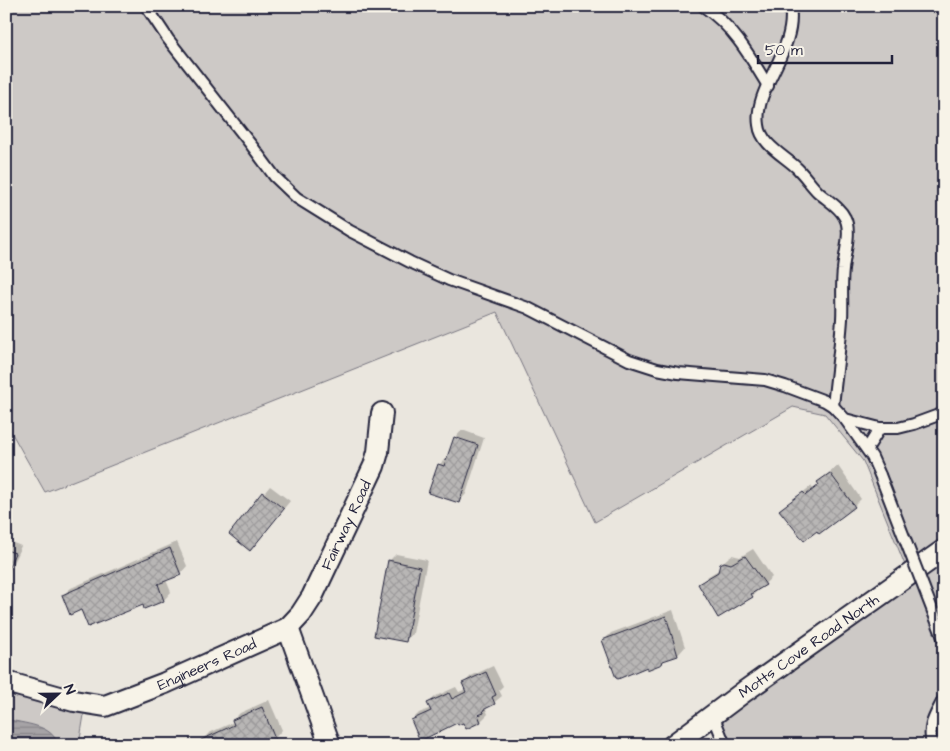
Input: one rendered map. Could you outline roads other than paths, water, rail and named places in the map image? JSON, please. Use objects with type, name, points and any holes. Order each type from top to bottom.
[{"type":"street","name":"Fairway Road","points":[[288,628],[301,614],[312,597],[374,466],[378,452],[382,413]]},
{"type":"street","name":"Motts Cove Road North","points":[[673,745],[944,550]]},
{"type":"street","name":"Engineers Road","points":[[6,682],[74,701],[105,706],[165,683],[288,628]]},
{"type":"street","points":[[288,628],[330,745]]},
{"type":"lane","points":[[146,6],[168,39],[274,176],[297,198],[328,218],[410,262],[449,280],[528,308],[629,360],[657,369],[678,373],[765,380],[817,397],[833,406],[868,449],[880,475],[944,640]]},
{"type":"lane","points":[[703,6],[715,14],[734,34],[752,58],[768,86]]},
{"type":"lane","points":[[790,6],[790,31],[785,48],[768,86],[758,118],[759,128],[763,137],[775,150],[797,167],[816,190],[842,211],[847,221],[848,232],[842,271],[842,318],[833,406]]},
{"type":"lane","points":[[845,419],[880,428],[898,428],[944,413]]},
{"type":"lane","points":[[868,449],[880,428]]},
{"type":"lane","points":[[932,745],[930,738],[933,716],[944,698]]},
{"type":"lane","points":[[713,715],[725,745]]}]
